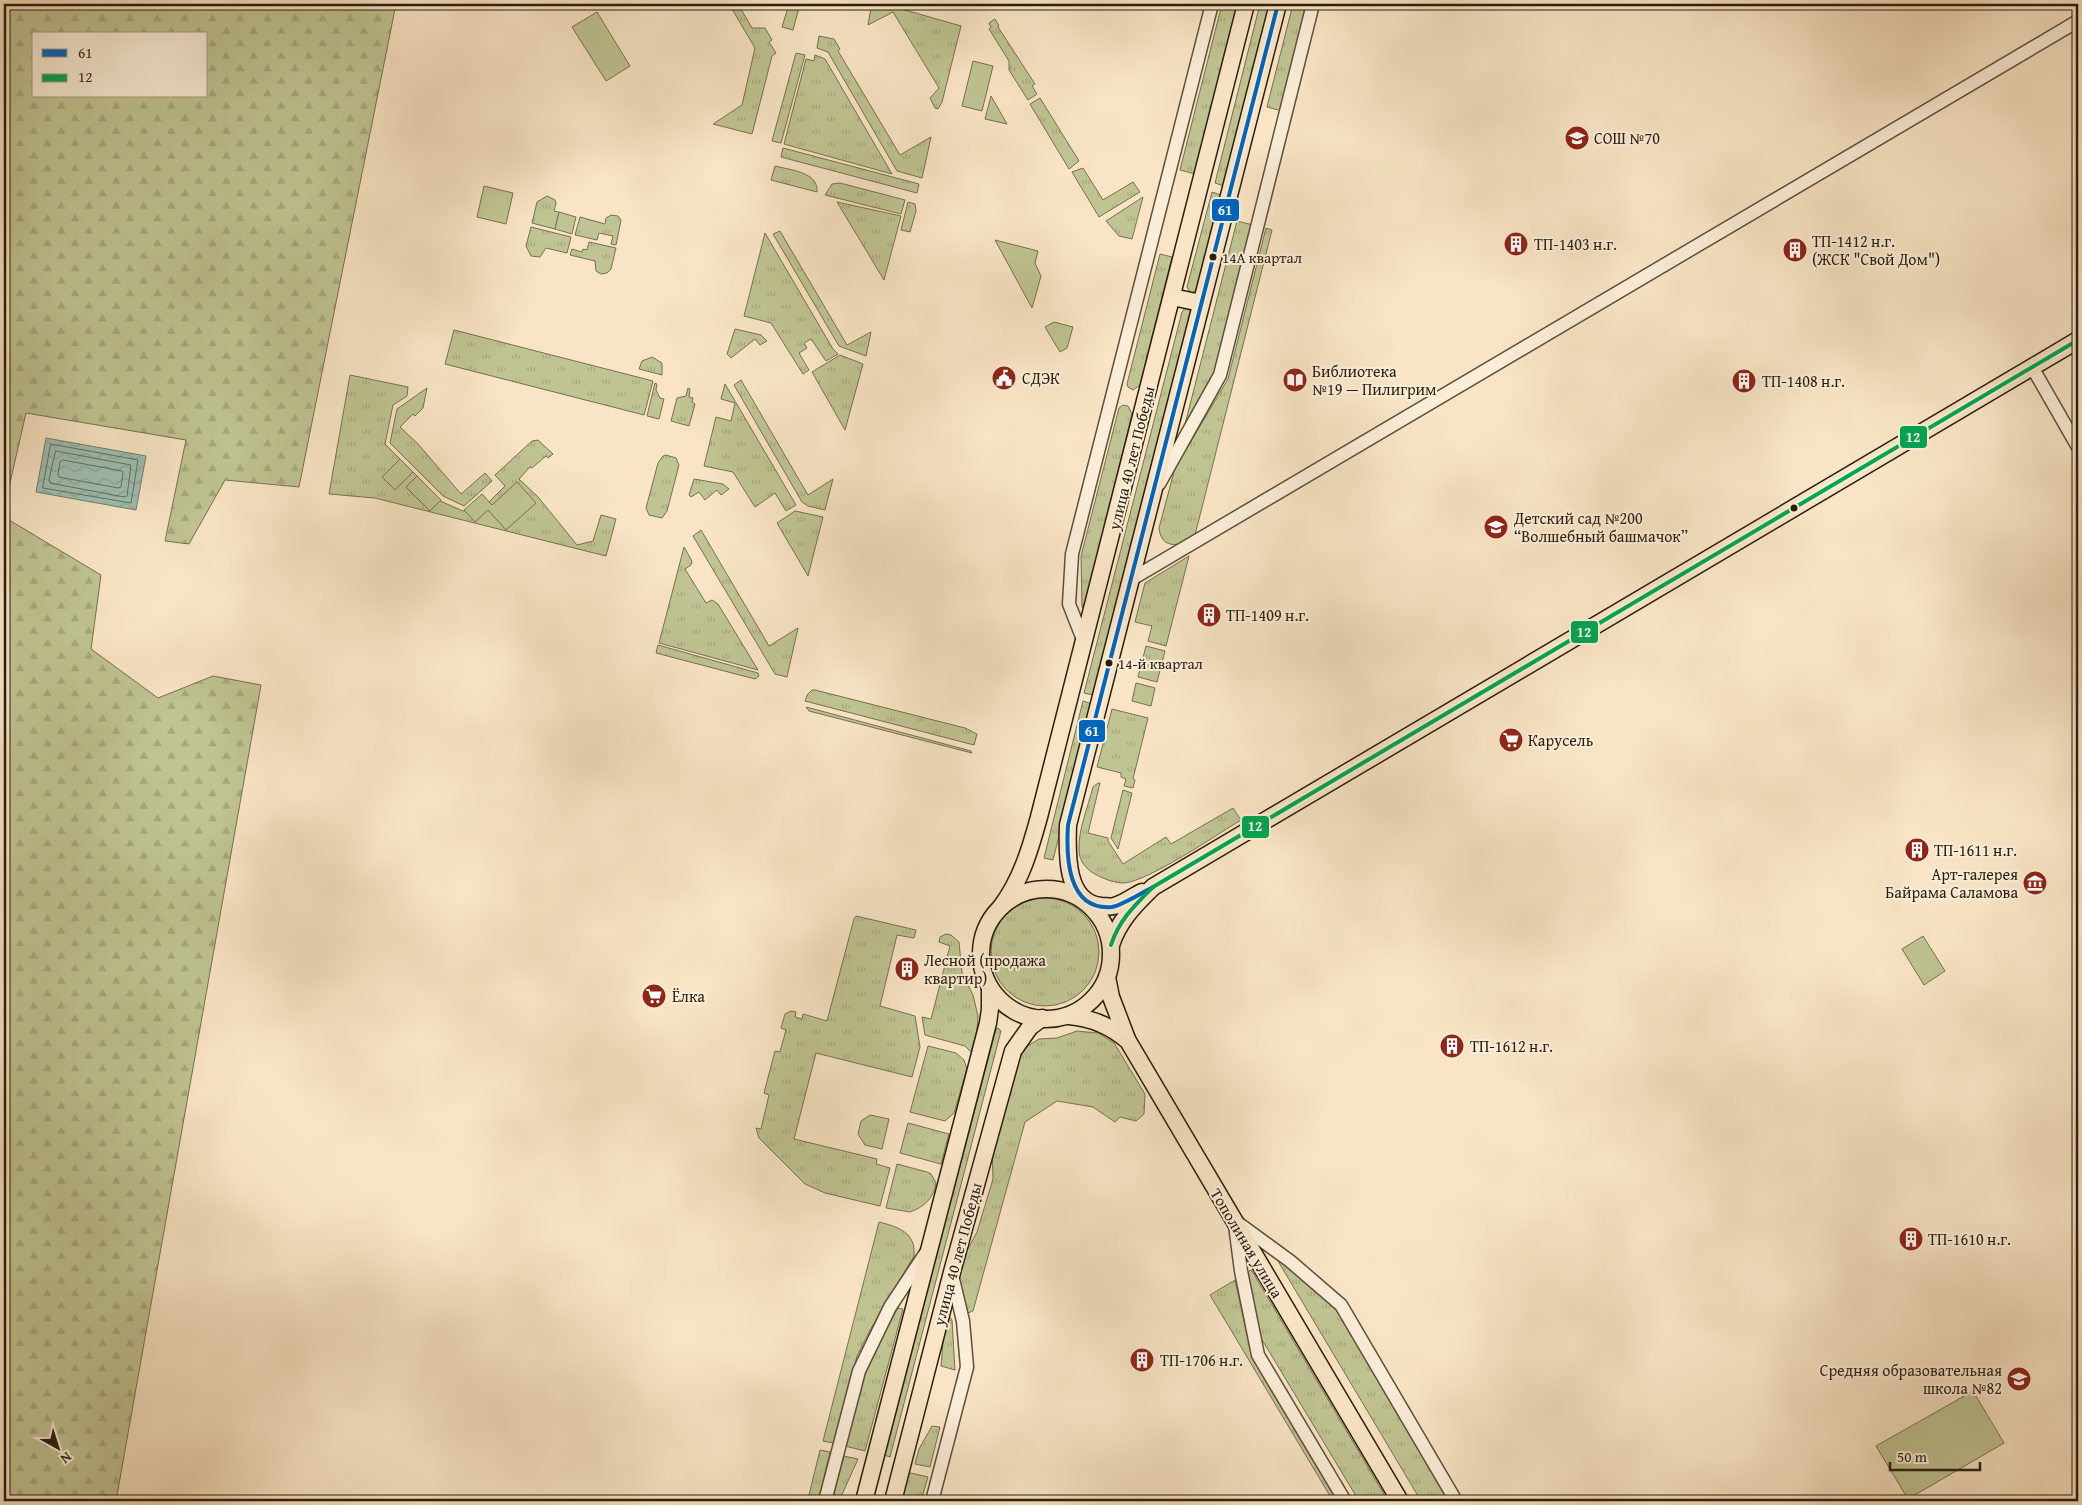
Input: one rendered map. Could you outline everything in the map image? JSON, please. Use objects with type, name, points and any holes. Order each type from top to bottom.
[{"type":"main road","name":"улица 40 лет Победы","points":[[1001,907],[1014,890],[1032,842],[1246,4]]},
{"type":"main road","name":"улица 40 лет Победы","points":[[1087,902],[1076,888],[1068,867],[1068,825],[1278,4]]},
{"type":"main road","points":[[1172,297],[1201,303]]},
{"type":"main road","points":[[1087,902],[1096,911],[1106,927],[1111,945],[1111,961],[1107,976],[1100,989],[1088,1003],[1069,1016],[1052,1019],[1029,1017],[1012,1011],[998,1000],[984,978],[980,962],[980,946],[984,929],[1001,907],[1025,891],[1042,888],[1059,889],[1097,906],[1114,907],[1153,886],[2078,340]]},
{"type":"main road","points":[[1111,945],[1116,930],[1129,912],[1153,886]]},
{"type":"main road","points":[[1107,976],[1111,997],[1128,1041]]},
{"type":"main road","name":"улица 40 лет Победы","points":[[864,1501],[988,1023],[990,990]]},
{"type":"main road","name":"Тополиная улица","points":[[1069,1016],[1085,1017],[1115,1030],[1128,1041],[1400,1501]]},
{"type":"main road","name":"улица 40 лет Победы","points":[[893,1501],[952,1272],[1013,1050],[1030,1027],[1042,1018]]},
{"type":"street","points":[[1084,642],[1069,604],[1072,554],[1212,4]]},
{"type":"street","points":[[1151,499],[1220,375],[1313,4]]},
{"type":"street","points":[[1130,580],[2078,21]]},
{"type":"street","points":[[2032,367],[2078,447]]},
{"type":"street","points":[[1234,1220],[1241,1271],[1258,1356],[1344,1501]]},
{"type":"street","points":[[1234,1220],[1290,1261],[1341,1305],[1456,1501]]},
{"type":"street","name":"улица 40 лет Победы","points":[[825,1501],[859,1371],[890,1307],[929,1248]]},
{"type":"street","points":[[932,1501],[967,1368],[963,1321],[952,1272]]},
{"type":"green space","points":[[4,4],[396,4],[299,487],[225,480],[189,544],[165,541],[186,440],[26,413],[4,509]]},
{"type":"green space","points":[[729,4],[738,4],[752,28],[765,28],[772,40],[769,42],[776,53],[772,56],[752,134],[713,124],[742,105],[755,48]]},
{"type":"green space","points":[[789,4],[800,4],[793,30],[782,27]]},
{"type":"green space","points":[[858,4],[884,4],[961,26],[942,102],[938,109],[935,108],[930,98],[939,88],[893,12],[868,25],[871,8]]},
{"type":"green space","points":[[1222,4],[1237,4],[1195,174],[1180,170]]},
{"type":"green space","points":[[1260,4],[1270,4],[1224,186],[1215,183]]},
{"type":"green space","points":[[1293,4],[1309,4],[1282,111],[1267,107]]},
{"type":"green space","points":[[597,12],[630,66],[606,81],[572,27]]},
{"type":"green space","points":[[995,19],[998,27],[1035,84],[1032,86],[1037,94],[1028,100],[1009,70],[1009,61],[989,29],[991,27],[989,23]]},
{"type":"green space","points":[[819,36],[834,39],[840,49],[838,51],[900,155],[931,137],[922,178],[897,171],[828,52],[817,48]]},
{"type":"green space","points":[[796,53],[805,55],[781,143],[772,141]]},
{"type":"green space","points":[[815,55],[825,59],[892,174],[784,144],[806,59],[814,61]]},
{"type":"green space","points":[[973,61],[993,66],[982,111],[962,106]]},
{"type":"green space","points":[[991,96],[1007,124],[985,119]]},
{"type":"green space","points":[[1040,98],[1079,161],[1069,169],[1030,104]]},
{"type":"green space","points":[[783,148],[919,184],[917,193],[781,157]]},
{"type":"green space","points":[[775,166],[809,176],[816,185],[817,192],[771,180]]},
{"type":"green space","points":[[1083,168],[1103,200],[1133,182],[1140,192],[1099,217],[1072,172]]},
{"type":"green space","points":[[840,183],[905,200],[901,214],[825,195],[832,184]]},
{"type":"green space","points":[[484,186],[513,193],[506,224],[477,217]]},
{"type":"green space","points":[[1212,192],[1221,195],[1197,289],[1191,294],[1187,287]]},
{"type":"green space","points":[[547,196],[555,200],[554,211],[559,212],[555,229],[532,223],[537,202]]},
{"type":"green space","points":[[1143,197],[1132,239],[1119,236],[1106,221]]},
{"type":"green space","points":[[837,202],[901,216],[884,280]]},
{"type":"green space","points":[[908,202],[915,204],[916,211],[910,232],[901,230]]},
{"type":"green space","points":[[559,212],[576,217],[572,234],[555,229]]},
{"type":"green space","points":[[611,215],[618,216],[621,220],[616,245],[611,244],[613,236],[599,233],[597,240],[575,235],[580,217],[605,224],[606,218]]},
{"type":"green space","points":[[1237,221],[1253,225],[1215,374],[1184,428]]},
{"type":"green space","points":[[531,227],[571,237],[567,253],[546,248],[540,257],[531,256],[526,246]]},
{"type":"green space","points":[[1266,228],[1272,230],[1194,539],[1177,544],[1167,543],[1163,540],[1159,528],[1175,468],[1228,379]]},
{"type":"green space","points":[[780,231],[847,345],[871,332],[866,356],[839,346],[773,234]]},
{"type":"green space","points":[[765,233],[833,349],[838,354],[826,361],[811,339],[804,343],[807,348],[799,353],[809,370],[803,374],[771,323],[744,316]]},
{"type":"green space","points":[[995,240],[1038,251],[1035,263],[1041,276],[1032,308]]},
{"type":"green space","points":[[589,242],[616,248],[611,269],[607,273],[601,274],[596,271],[595,261],[570,255],[572,249],[582,252],[583,249],[587,250]]},
{"type":"green space","points":[[1160,254],[1172,257],[1140,385],[1133,390],[1127,384]]},
{"type":"green space","points":[[1185,308],[1189,309],[1191,313],[1093,695],[1084,693],[1182,312]]},
{"type":"green space","points":[[1054,322],[1073,327],[1067,348],[1060,352],[1045,327]]},
{"type":"green space","points":[[735,329],[761,335],[767,341],[760,345],[755,339],[731,358],[727,354]]},
{"type":"green space","points":[[454,330],[653,381],[644,415],[445,364]]},
{"type":"green space","points":[[840,355],[863,364],[845,430],[812,372]]},
{"type":"green space","points":[[652,357],[662,363],[662,375],[639,369],[642,361]]},
{"type":"green space","points":[[350,375],[408,387],[407,396],[393,405],[385,444],[400,459],[382,477],[395,490],[413,472],[417,476],[406,487],[430,511],[440,501],[463,511],[492,505],[489,502],[505,486],[495,475],[532,441],[538,440],[553,454],[548,458],[546,456],[532,468],[530,467],[519,479],[538,497],[577,545],[593,541],[601,515],[616,519],[606,556],[375,498],[329,494]]},
{"type":"green space","points":[[741,380],[808,495],[833,479],[825,510],[808,506],[802,502],[734,385]]},
{"type":"green space","points":[[655,383],[657,384],[656,390],[660,398],[664,399],[659,419],[647,416]]},
{"type":"green space","points":[[725,384],[796,505],[786,511],[775,493],[755,507],[733,472],[704,466],[716,417],[731,421],[735,403],[721,399]]},
{"type":"green space","points":[[427,388],[423,408],[415,416],[413,414],[400,427],[418,444],[461,494],[485,473],[492,481],[464,506],[443,496],[390,443],[397,409]]},
{"type":"green space","points":[[688,388],[690,389],[689,397],[693,398],[692,402],[695,404],[689,426],[671,421],[677,398],[686,396]]},
{"type":"green space","points":[[1123,405],[1128,406],[1132,414],[1084,609],[1082,607],[1081,556],[1119,408]]},
{"type":"green space","points":[[666,455],[676,458],[679,465],[667,511],[662,518],[649,515],[646,508],[658,463]]},
{"type":"green space","points":[[400,459],[413,472],[395,490],[382,477]]},
{"type":"green space","points":[[417,476],[441,500],[430,511],[406,487]]},
{"type":"green space","points":[[694,479],[723,484],[729,489],[721,495],[717,490],[705,500],[699,492],[691,497],[689,495]]},
{"type":"green space","points":[[517,482],[536,503],[506,530],[488,510],[475,522],[464,510],[482,494],[492,505]]},
{"type":"green space","points":[[795,511],[823,517],[808,576],[777,523]]},
{"type":"green space","points":[[4,517],[101,575],[91,649],[158,698],[213,676],[261,685],[116,1501],[4,1501]]},
{"type":"green space","points":[[701,530],[769,646],[798,628],[787,677],[775,674],[693,536]]},
{"type":"green space","points":[[684,547],[692,561],[691,565],[685,569],[706,603],[712,600],[718,604],[758,670],[659,643]]},
{"type":"green space","points":[[1189,556],[1166,646],[1148,641],[1152,626],[1135,622],[1145,583]]},
{"type":"green space","points":[[658,645],[758,673],[759,676],[755,679],[656,653]]},
{"type":"green space","points":[[1146,646],[1165,651],[1157,682],[1138,677]]},
{"type":"green space","points":[[1136,683],[1155,688],[1151,706],[1132,701]]},
{"type":"green space","points":[[812,690],[965,728],[977,734],[974,745],[805,701],[807,695]]},
{"type":"green space","points":[[1083,701],[1092,704],[1053,860],[1044,858]]},
{"type":"green space","points":[[806,707],[971,751],[972,753],[809,711]]},
{"type":"green space","points":[[1112,709],[1148,718],[1133,779],[1135,780],[1133,788],[1124,786],[1126,779],[1121,777],[1121,773],[1097,767]]},
{"type":"green space","points":[[1100,783],[1088,833],[1108,838],[1123,864],[1166,837],[1171,844],[1233,808],[1241,820],[1149,874],[1124,883],[1105,879],[1089,870],[1079,854],[1080,835],[1084,819],[1093,787]]},
{"type":"green space","points":[[1123,790],[1132,793],[1118,849],[1111,838]]},
{"type":"green space","points":[[1045,898],[1066,902],[1083,914],[1095,931],[1099,952],[1095,973],[1083,990],[1066,1002],[1045,1006],[1024,1002],[1007,990],[995,973],[991,952],[995,931],[1007,914],[1024,902]]},
{"type":"green space","points":[[856,916],[916,930],[914,938],[897,935],[880,1006],[915,1016],[920,1047],[912,1077],[816,1053],[794,1139],[877,1159],[876,1164],[890,1168],[880,1206],[825,1193],[805,1184],[759,1138],[756,1128],[761,1129],[769,1095],[764,1093],[775,1051],[780,1052],[786,1030],[781,1028],[785,1014],[791,1011],[796,1012],[795,1017],[802,1019],[803,1014],[827,1021]]},
{"type":"green space","points":[[946,934],[951,935],[959,942],[962,973],[973,995],[978,1016],[977,1031],[971,1052],[965,1046],[925,1035],[922,1017],[931,1019],[950,946],[939,942],[940,937]]},
{"type":"green space","points":[[1923,936],[1945,971],[1924,985],[1902,949]]},
{"type":"green space","points":[[998,1028],[1001,1031],[890,1457],[884,1455],[996,1029]]},
{"type":"green space","points":[[1077,1031],[1098,1033],[1114,1043],[1145,1094],[1144,1114],[1136,1121],[1120,1117],[1115,1122],[1093,1107],[1057,1101],[1025,1122],[973,1311],[968,1313],[966,1312],[957,1281],[964,1256],[977,1232],[993,1179],[992,1146],[1015,1062],[1023,1049],[1039,1039],[1057,1038]]},
{"type":"green space","points":[[928,1046],[956,1053],[964,1060],[967,1069],[954,1113],[945,1121],[910,1112]]},
{"type":"green space","points":[[870,1115],[889,1119],[882,1149],[865,1145],[858,1134],[861,1121]]},
{"type":"green space","points":[[908,1123],[949,1134],[941,1164],[900,1153]]},
{"type":"green space","points":[[897,1164],[927,1172],[931,1174],[936,1183],[928,1201],[910,1212],[886,1208]]},
{"type":"green space","points":[[879,1222],[893,1226],[909,1236],[914,1248],[914,1256],[870,1330],[857,1356],[834,1443],[823,1441]]},
{"type":"green space","points":[[1279,1259],[1335,1305],[1451,1501],[1421,1501],[1278,1261]]},
{"type":"green space","points":[[1250,1270],[1388,1501],[1359,1501],[1261,1338],[1248,1273]]},
{"type":"green space","points":[[1235,1280],[1249,1344],[1344,1501],[1333,1501],[1210,1295]]},
{"type":"green space","points":[[898,1308],[903,1309],[865,1451],[845,1446],[870,1357]]},
{"type":"green space","points":[[949,1316],[952,1320],[955,1370],[941,1366],[944,1332]]},
{"type":"green space","points":[[1973,1391],[2004,1443],[1908,1499],[1876,1446]]},
{"type":"green space","points":[[932,1426],[940,1427],[930,1467],[915,1464],[919,1449]]},
{"type":"green space","points":[[820,1450],[830,1452],[819,1498],[809,1495]]},
{"type":"green space","points":[[844,1456],[858,1459],[839,1501],[832,1501]]},
{"type":"green space","points":[[906,1472],[928,1477],[921,1501],[899,1501]]},
{"type":"water","points":[[46,438],[146,456],[136,510],[36,492]]},
{"type":"transit line","name":"61","points":[[1153,887],[1112,907],[1097,906],[1086,900],[1078,891],[1072,879],[1069,866],[1068,825],[1278,4]]},
{"type":"transit line","name":"12","points":[[1111,945],[1123,920],[1153,887],[2078,340]]},
{"type":"place","name":"СОШ №70","points":[[1577,138]]},
{"type":"place","name":"ТП-1403 н.г.","points":[[1516,244]]},
{"type":"place","name":"ТП-1412 н.г. (ЖСК \"Свой Дом\")","points":[[1795,250]]},
{"type":"place","name":"14А квартал","points":[[1213,257]]},
{"type":"place","name":"СДЭК","points":[[1004,378]]},
{"type":"place","name":"Библиотека №19 — Пилигрим","points":[[1295,380]]},
{"type":"place","name":"ТП-1408 н.г.","points":[[1744,381]]},
{"type":"place","name":"Детский сад №200 “Волшебный башмачок”","points":[[1496,527]]},
{"type":"place","name":"ТП-1409 н.г.","points":[[1209,615]]},
{"type":"place","name":"14-й квартал","points":[[1109,663]]},
{"type":"place","name":"Карусель","points":[[1511,740]]},
{"type":"place","name":"ТП-1611 н.г.","points":[[1917,850]]},
{"type":"place","name":"Арт-галерея Байрама Саламова","points":[[2035,883]]},
{"type":"place","name":"Лесной (продажа квартир)","points":[[907,969]]},
{"type":"place","name":"Ёлка","points":[[654,996]]},
{"type":"place","name":"ТП-1612 н.г.","points":[[1452,1046]]},
{"type":"place","name":"ТП-1610 н.г.","points":[[1911,1239]]},
{"type":"place","name":"ТП-1706 н.г.","points":[[1142,1360]]},
{"type":"place","name":"Средняя образовательная школа №82","points":[[2019,1379]]}]
